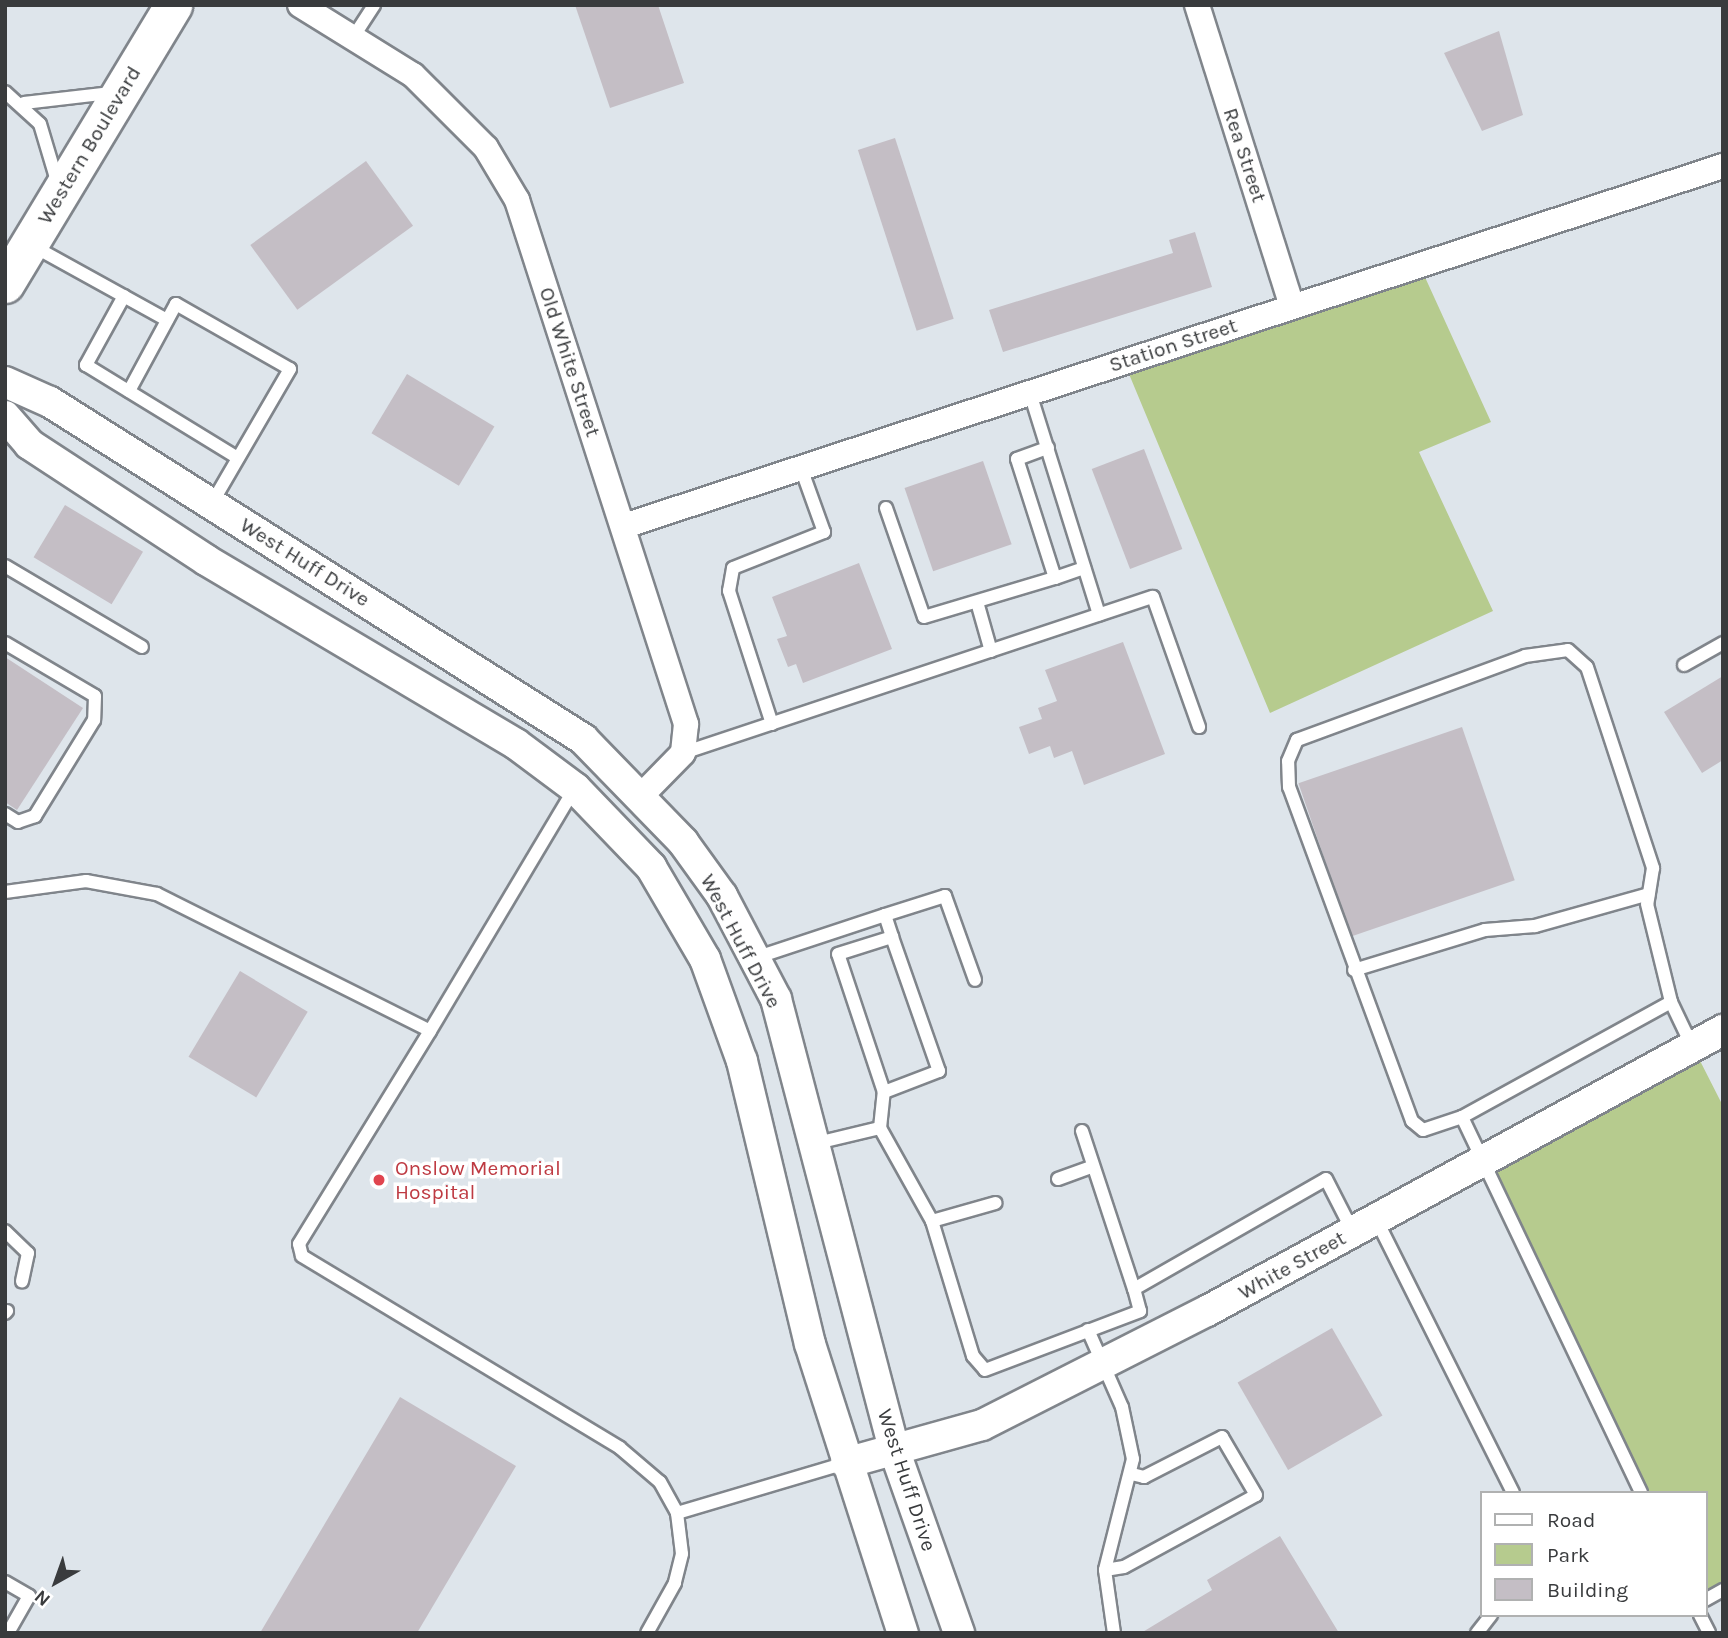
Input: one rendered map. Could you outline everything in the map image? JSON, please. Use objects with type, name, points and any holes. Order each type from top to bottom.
[{"type":"main road","name":"Western Boulevard","points":[[5,285],[173,5]]},
{"type":"street","name":"Old White Street","points":[[300,5],[354,36],[447,105],[486,148],[517,200],[686,724],[683,753]]},
{"type":"street","name":"Rea Street","points":[[1197,5],[1292,306]]},
{"type":"street","name":"Station Street","points":[[624,526],[1723,166]]},
{"type":"street","name":"West Huff Drive","points":[[5,382],[50,402],[583,739],[642,794],[722,896],[776,999],[817,1143],[895,1452],[959,1633]]},
{"type":"street","name":"West Huff Drive","points":[[5,416],[29,444],[184,545],[504,737],[575,788],[651,867],[705,959],[742,1061],[810,1343],[846,1463],[903,1633]]},
{"type":"street","points":[[642,794],[683,753]]},
{"type":"street","name":"White Street","points":[[846,1463],[895,1452],[982,1425],[1104,1364],[1364,1226],[1723,1030]]},
{"type":"lane","points":[[354,36],[374,5]]},
{"type":"lane","points":[[24,103],[122,90]]},
{"type":"lane","points":[[5,92],[24,103],[40,124],[60,194]]},
{"type":"lane","points":[[30,244],[167,320]]},
{"type":"lane","points":[[124,296],[86,365],[238,458]]},
{"type":"lane","points":[[129,391],[176,304],[290,369],[212,504]]},
{"type":"lane","points":[[1030,393],[1099,615]]},
{"type":"lane","points":[[1048,448],[1017,459],[1055,578]]},
{"type":"lane","points":[[772,724],[729,591],[733,568],[824,532],[801,468]]},
{"type":"lane","points":[[886,508],[924,617],[1084,568]]},
{"type":"lane","points":[[5,566],[142,648]]},
{"type":"lane","points":[[683,753],[1153,597],[1199,727]]},
{"type":"lane","points":[[977,602],[991,651]]},
{"type":"lane","points":[[5,643],[95,696],[94,720],[35,816],[18,822],[5,814]]},
{"type":"lane","points":[[1684,665],[1723,643]]},
{"type":"lane","points":[[1671,1002],[1462,1117],[1423,1130],[1412,1121],[1289,788],[1288,761],[1297,740],[1525,656],[1567,650],[1587,667],[1653,868],[1649,894],[1671,1002],[1693,1047]]},
{"type":"lane","points":[[575,788],[299,1244],[302,1255],[620,1448],[660,1482],[677,1513],[682,1554],[675,1583],[647,1633]]},
{"type":"lane","points":[[5,892],[86,881],[157,894],[430,1031]]},
{"type":"lane","points":[[1354,970],[1485,930],[1535,926],[1649,894]]},
{"type":"lane","points":[[755,958],[945,896],[975,980]]},
{"type":"lane","points":[[884,1092],[939,1071],[885,915]]},
{"type":"lane","points":[[892,937],[838,954],[884,1092],[880,1128],[932,1221],[973,1356],[985,1370],[1140,1311],[1082,1131]]},
{"type":"lane","points":[[1462,1117],[1641,1491]]},
{"type":"lane","points":[[817,1143],[880,1128]]},
{"type":"lane","points":[[1058,1179],[1093,1167]]},
{"type":"lane","points":[[1134,1289],[1326,1180],[1364,1226],[1512,1491]]},
{"type":"lane","points":[[932,1221],[995,1203]]},
{"type":"lane","points":[[5,1231],[28,1253],[22,1281]]},
{"type":"lane","points":[[1088,1330],[1104,1364],[1131,1439],[1132,1475],[1105,1570],[1114,1633]]},
{"type":"lane","points":[[1105,1570],[1124,1567],[1256,1495],[1222,1437],[1144,1477],[1132,1475]]},
{"type":"lane","points":[[677,1513],[846,1463]]},
{"type":"lane","points":[[5,1581],[29,1596],[8,1633]]},
{"type":"lane","points":[[1707,1599],[1723,1590]]},
{"type":"lane","points":[[1477,1633],[1489,1617]]},
{"type":"lane","points":[[1701,1617],[1709,1633]]},
{"type":"green space","points":[[1419,264],[1491,422],[1419,452],[1493,611],[1270,713],[1124,362]]},
{"type":"green space","points":[[1693,1047],[1723,1106],[1723,1587],[1707,1598],[1707,1491],[1643,1491],[1483,1161]]},
{"type":"building","points":[[575,5],[658,5],[684,83],[610,108]]},
{"type":"building","points":[[1499,31],[1523,115],[1482,131],[1444,53]]},
{"type":"building","points":[[895,138],[954,319],[917,331],[858,150]]},
{"type":"building","points":[[366,161],[413,226],[297,310],[250,245]]},
{"type":"building","points":[[1195,232],[1212,287],[1003,352],[989,310],[1173,253],[1169,240]]},
{"type":"building","points":[[407,374],[494,427],[459,486],[371,433]]},
{"type":"building","points":[[1144,449],[1182,549],[1130,569],[1092,469]]},
{"type":"building","points":[[983,461],[1012,544],[933,571],[905,488]]},
{"type":"building","points":[[65,505],[143,552],[112,604],[34,557]]},
{"type":"building","points":[[859,563],[892,649],[803,683],[796,664],[788,667],[777,639],[787,636],[772,597]]},
{"type":"building","points":[[1123,642],[1165,754],[1084,785],[1072,751],[1054,758],[1050,746],[1029,754],[1019,727],[1042,719],[1038,708],[1057,701],[1045,670]]},
{"type":"building","points":[[5,657],[83,708],[17,810],[5,802]]},
{"type":"building","points":[[1723,676],[1723,760],[1702,773],[1664,712]]},
{"type":"building","points":[[1462,727],[1515,880],[1351,936],[1298,783]]},
{"type":"building","points":[[240,971],[308,1012],[256,1097],[188,1057]]},
{"type":"building","points":[[1332,1328],[1382,1415],[1288,1470],[1238,1382]]},
{"type":"building","points":[[400,1397],[516,1466],[417,1633],[260,1633]]},
{"type":"building","points":[[1280,1536],[1339,1633],[1141,1633],[1212,1590],[1207,1580]]},
{"type":"place","name":"Onslow Memorial Hospital","points":[[379,1180]]}]
